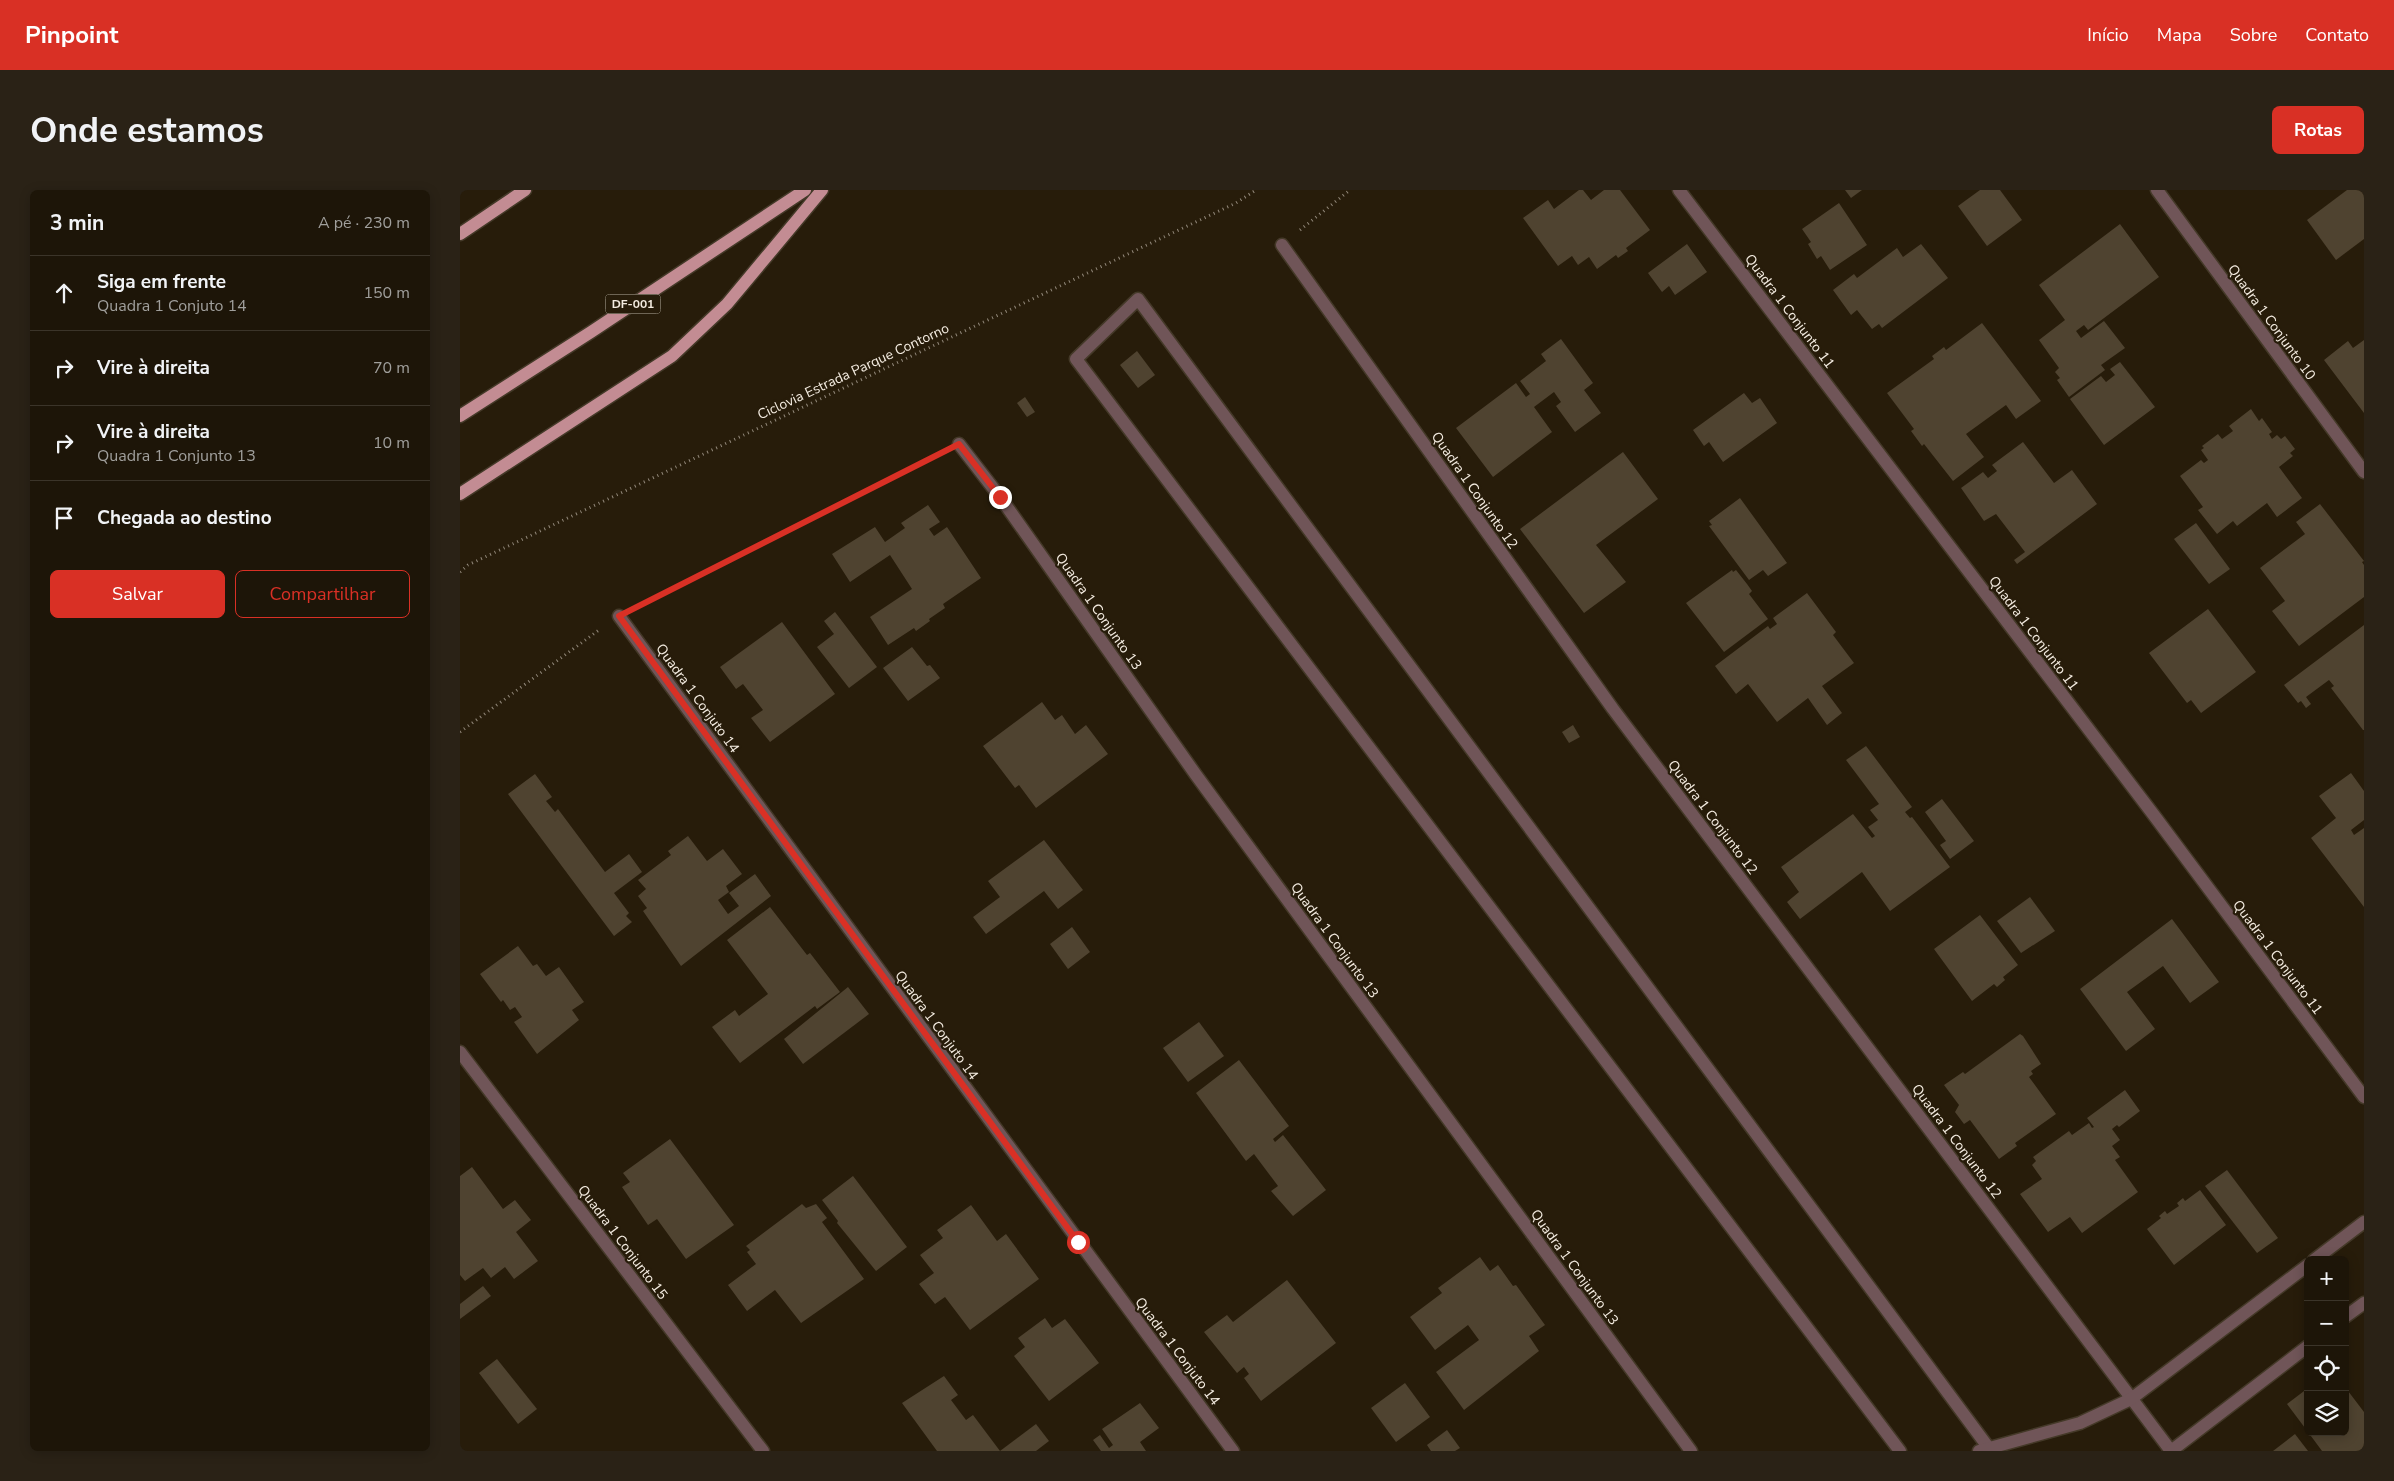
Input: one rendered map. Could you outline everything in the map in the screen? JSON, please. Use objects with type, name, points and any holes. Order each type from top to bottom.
[{"type":"main road","points":[[460,234],[525,190]]},
{"type":"main road","name":"DF-001","points":[[460,416],[599,327],[805,190]]},
{"type":"main road","points":[[460,494],[672,356],[726,304],[822,190]]},
{"type":"street","name":"Quadra 1 Conjunto 11","points":[[1679,190],[2147,806],[2364,1097]]},
{"type":"street","name":"Quadra 1 Conjunto 10","points":[[2156,190],[2364,472]]},
{"type":"street","name":"Quadra 1 Conjunto 12","points":[[1282,245],[1613,709],[2171,1451]]},
{"type":"street","points":[[1900,1451],[1076,359],[1138,299],[1986,1450],[2080,1423],[2132,1399],[2304,1268]]},
{"type":"street","name":"Quadra 1 Conjunto 13","points":[[959,444],[1000,497],[1196,775],[1691,1451]]},
{"type":"street","name":"Quadra 1 Conjuto 14","points":[[619,616],[1233,1451]]},
{"type":"street","name":"Quadra 1 Conjunto 15","points":[[460,1052],[763,1451]]},
{"type":"street","points":[[2319,1256],[2364,1222]]},
{"type":"street","points":[[2349,1314],[2364,1303]]},
{"type":"street","points":[[2171,1451],[2304,1349]]},
{"type":"path","name":"Ciclovia Estrada Parque Contorno","points":[[460,572],[468,565],[1236,203],[1256,190]]},
{"type":"path","points":[[1282,245],[1350,190]]},
{"type":"path","points":[[460,732],[619,616],[959,444]]},
{"type":"building","points":[[1579,190],[1583,190],[1591,200],[1604,190],[1620,190],[1650,230],[1626,248],[1628,251],[1618,258],[1616,255],[1597,269],[1589,257],[1578,265],[1572,256],[1558,266],[1523,218],[1548,200],[1554,209]]},
{"type":"building","points":[[1845,190],[1862,190],[1851,198]]},
{"type":"building","points":[[1980,190],[2000,190],[2022,220],[1987,246],[1958,206]]},
{"type":"building","points":[[2347,190],[2364,190],[2364,239],[2336,260],[2307,220]]},
{"type":"building","points":[[1839,203],[1867,245],[1830,270],[1821,256],[1817,259],[1808,244],[1811,242],[1802,229]]},
{"type":"building","points":[[2120,224],[2159,277],[2088,330],[2084,325],[2076,331],[2081,338],[2104,321],[2125,348],[2101,365],[2105,370],[2069,397],[2057,380],[2060,378],[2055,372],[2059,368],[2039,340],[2065,320],[2039,285]]},
{"type":"building","points":[[1687,244],[1707,272],[1675,295],[1669,286],[1662,292],[1648,273]]},
{"type":"building","points":[[1921,244],[1948,278],[1882,328],[1879,324],[1872,329],[1857,310],[1851,315],[1833,290],[1854,274],[1857,278],[1897,248],[1903,257]]},
{"type":"building","points":[[1982,323],[2041,401],[2016,419],[2006,405],[1966,434],[1984,457],[1953,481],[1924,444],[1922,446],[1911,431],[1914,429],[1887,393],[1934,359],[1932,356],[1944,347],[1946,350]]},
{"type":"building","points":[[1561,339],[1593,383],[1584,390],[1601,413],[1575,432],[1556,406],[1561,402],[1554,392],[1534,407],[1552,432],[1493,477],[1456,428],[1516,383],[1526,397],[1530,394],[1520,381],[1546,361],[1541,354]]},
{"type":"building","points":[[2364,340],[2364,413],[2324,360],[2348,341],[2353,348]]},
{"type":"building","points":[[1137,351],[1155,375],[1138,388],[1120,365]]},
{"type":"building","points":[[2120,362],[2155,407],[2104,445],[2070,399],[2101,376],[2106,382],[2115,375],[2110,369]]},
{"type":"building","points":[[1744,393],[1752,403],[1760,398],[1777,423],[1723,462],[1709,442],[1704,446],[1693,430]]},
{"type":"building","points":[[1025,397],[1035,412],[1027,417],[1017,403]]},
{"type":"building","points":[[2251,409],[2259,421],[2262,418],[2272,432],[2269,434],[2272,439],[2277,435],[2281,439],[2285,436],[2295,449],[2290,453],[2293,456],[2279,467],[2302,498],[2277,517],[2267,503],[2237,526],[2233,521],[2217,534],[2198,510],[2203,507],[2180,476],[2201,460],[2204,463],[2208,460],[2201,450],[2204,448],[2202,446],[2218,434],[2222,439],[2233,431],[2229,426]]},
{"type":"building","points":[[2023,442],[2054,483],[2072,470],[2097,504],[2017,564],[2014,560],[2025,552],[1996,514],[1984,521],[1961,488],[1983,472],[1988,478],[1997,471],[1992,465]]},
{"type":"building","points":[[1623,452],[1658,499],[1596,545],[1626,582],[1584,613],[1520,529]]},
{"type":"building","points":[[1740,498],[1787,563],[1768,576],[1763,570],[1749,580],[1709,526],[1712,525],[1709,521]]},
{"type":"building","points":[[2320,504],[2364,561],[2362,562],[2364,565],[2364,597],[2299,646],[2272,611],[2285,601],[2260,568],[2305,534],[2296,522]]},
{"type":"building","points":[[928,505],[940,522],[929,529],[934,536],[947,527],[981,578],[943,604],[945,608],[929,619],[930,621],[916,631],[914,628],[888,645],[870,617],[912,589],[890,555],[850,582],[832,554],[875,527],[885,542],[905,528],[901,523]]},
{"type":"building","points":[[2196,523],[2230,569],[2209,584],[2174,539]]},
{"type":"building","points":[[1732,570],[1733,572],[1736,570],[1747,584],[1752,591],[1749,594],[1768,619],[1724,652],[1686,603]]},
{"type":"building","points":[[1807,593],[1836,632],[1833,635],[1854,663],[1822,686],[1842,713],[1827,725],[1808,698],[1777,722],[1748,684],[1736,694],[1715,666],[1768,626],[1770,629],[1777,624],[1773,618]]},
{"type":"building","points":[[2208,609],[2256,672],[2201,713],[2191,700],[2187,703],[2149,653]]},
{"type":"building","points":[[835,612],[877,667],[849,688],[817,647],[834,634],[824,621]]},
{"type":"building","points":[[782,622],[835,694],[770,742],[751,718],[763,710],[743,684],[736,689],[720,667]]},
{"type":"building","points":[[2364,625],[2363,730],[2331,688],[2334,686],[2329,680],[2306,697],[2311,704],[2306,708],[2301,701],[2298,703],[2284,685]]},
{"type":"building","points":[[912,647],[927,666],[930,665],[940,678],[908,701],[883,668]]},
{"type":"building","points":[[1042,702],[1055,720],[1062,715],[1075,734],[1086,725],[1108,754],[1036,808],[1019,785],[1015,788],[983,746]]},
{"type":"building","points":[[1573,725],[1580,737],[1569,743],[1562,732]]},
{"type":"building","points":[[1866,746],[1912,807],[1905,812],[1910,818],[1912,817],[1950,867],[1890,911],[1862,872],[1800,919],[1787,902],[1799,892],[1781,867],[1853,814],[1872,838],[1875,836],[1868,827],[1878,820],[1870,810],[1879,804],[1846,760]]},
{"type":"building","points":[[2351,773],[2364,791],[2364,820],[2351,830],[2354,835],[2364,828],[2364,907],[2311,838],[2336,818],[2319,796]]},
{"type":"building","points":[[535,774],[552,797],[546,801],[555,812],[558,809],[605,872],[629,854],[642,872],[614,893],[629,913],[626,916],[632,922],[614,936],[508,794]]},
{"type":"building","points":[[1942,799],[1974,841],[1950,859],[1940,845],[1946,841],[1925,812]]},
{"type":"building","points":[[688,836],[707,861],[723,849],[742,874],[726,886],[729,892],[718,900],[728,914],[739,906],[729,893],[755,874],[771,896],[681,966],[643,911],[647,908],[638,896],[646,889],[638,880],[671,855],[668,851]]},
{"type":"building","points":[[1044,840],[1083,890],[1058,909],[1044,891],[986,934],[973,917],[1000,897],[988,881]]},
{"type":"building","points":[[2030,897],[2055,931],[2021,953],[1997,921]]},
{"type":"building","points":[[770,907],[807,955],[810,953],[840,992],[817,1009],[815,1006],[740,1063],[712,1027],[735,1010],[739,1016],[768,994],[727,940]]},
{"type":"building","points":[[1980,915],[2018,965],[2003,977],[2005,980],[1997,987],[1994,984],[1972,1001],[1934,949]]},
{"type":"building","points":[[2172,919],[2219,982],[2190,1003],[2163,966],[2127,992],[2155,1029],[2126,1051],[2080,989]]},
{"type":"building","points":[[1072,927],[1090,952],[1068,969],[1050,944]]},
{"type":"building","points":[[518,946],[533,966],[537,964],[546,976],[559,967],[584,1002],[572,1010],[579,1020],[537,1054],[514,1022],[522,1017],[515,1007],[510,1010],[503,1000],[501,1002],[480,974]]},
{"type":"building","points":[[848,987],[869,1014],[803,1064],[784,1039]]},
{"type":"building","points":[[1199,1022],[1224,1056],[1188,1082],[1163,1048]]},
{"type":"building","points":[[2020,1034],[2041,1064],[2031,1071],[2033,1074],[2029,1077],[2056,1114],[2015,1143],[2017,1146],[1999,1159],[1970,1120],[1964,1124],[1955,1112],[1959,1105],[1944,1085],[1963,1072],[1965,1074]]},
{"type":"building","points":[[1239,1060],[1289,1126],[1273,1139],[1275,1142],[1283,1135],[1326,1190],[1293,1216],[1271,1191],[1278,1186],[1254,1154],[1246,1161],[1196,1093]]},
{"type":"building","points":[[2125,1090],[2140,1111],[2119,1127],[2117,1125],[2112,1129],[2120,1140],[2112,1146],[2120,1157],[2115,1160],[2138,1192],[2082,1233],[2070,1217],[2048,1232],[2020,1194],[2042,1179],[2032,1165],[2036,1161],[2033,1157],[2069,1131],[2072,1135],[2089,1123],[2092,1128],[2094,1127],[2087,1118]]},
{"type":"building","points":[[670,1139],[734,1225],[686,1259],[657,1219],[648,1225],[622,1187],[630,1182],[623,1173]]},
{"type":"building","points":[[472,1167],[503,1209],[515,1200],[531,1220],[516,1232],[538,1261],[514,1279],[505,1267],[491,1278],[483,1268],[465,1281],[460,1275],[460,1176]]},
{"type":"building","points":[[2227,1170],[2278,1238],[2257,1253],[2205,1186]]},
{"type":"building","points":[[853,1176],[907,1247],[876,1271],[837,1223],[838,1221],[822,1200]]},
{"type":"building","points":[[2200,1190],[2226,1225],[2174,1265],[2147,1229],[2161,1218],[2159,1216],[2165,1211],[2167,1214],[2179,1206],[2177,1203],[2183,1198],[2185,1201]]},
{"type":"building","points":[[802,1204],[806,1208],[816,1204],[827,1218],[822,1222],[864,1279],[801,1323],[775,1290],[747,1311],[728,1285],[756,1264],[747,1252],[750,1250],[746,1246]]},
{"type":"building","points":[[971,1205],[997,1241],[1006,1234],[1039,1279],[970,1330],[945,1297],[935,1304],[919,1284],[934,1273],[920,1255],[943,1238],[937,1230]]},
{"type":"building","points":[[1480,1257],[1490,1271],[1498,1265],[1513,1286],[1516,1285],[1545,1325],[1529,1336],[1539,1351],[1464,1410],[1436,1372],[1479,1340],[1468,1325],[1435,1350],[1410,1317],[1442,1293],[1438,1288]]},
{"type":"building","points":[[1287,1280],[1336,1343],[1261,1401],[1244,1378],[1249,1374],[1244,1367],[1237,1373],[1204,1332],[1227,1315],[1233,1322]]},
{"type":"building","points":[[483,1286],[491,1296],[460,1319],[460,1304]]},
{"type":"building","points":[[1045,1318],[1052,1328],[1065,1319],[1099,1363],[1049,1401],[1014,1356],[1025,1347],[1018,1338]]},
{"type":"building","points":[[497,1359],[537,1409],[518,1424],[479,1373]]},
{"type":"building","points":[[944,1376],[958,1395],[951,1400],[966,1420],[973,1415],[1000,1451],[937,1451],[902,1403]]},
{"type":"building","points":[[1405,1383],[1430,1417],[1396,1442],[1371,1408]]},
{"type":"building","points":[[2304,1391],[2304,1427],[2287,1404]]},
{"type":"building","points":[[2349,1392],[2364,1412],[2364,1451],[2322,1451],[2311,1436],[2349,1436]]},
{"type":"building","points":[[1140,1403],[1159,1428],[1140,1442],[1146,1451],[1101,1451],[1093,1440],[1100,1435],[1109,1448],[1113,1445],[1102,1429]]},
{"type":"building","points":[[1036,1424],[1049,1441],[1036,1451],[1000,1451]]},
{"type":"building","points":[[1447,1430],[1460,1448],[1455,1451],[1431,1451],[1427,1445]]},
{"type":"building","points":[[2295,1434],[2308,1451],[2273,1451]]},
{"type":"route","points":[[1000,497],[959,444],[619,616],[1078,1242]]}]
